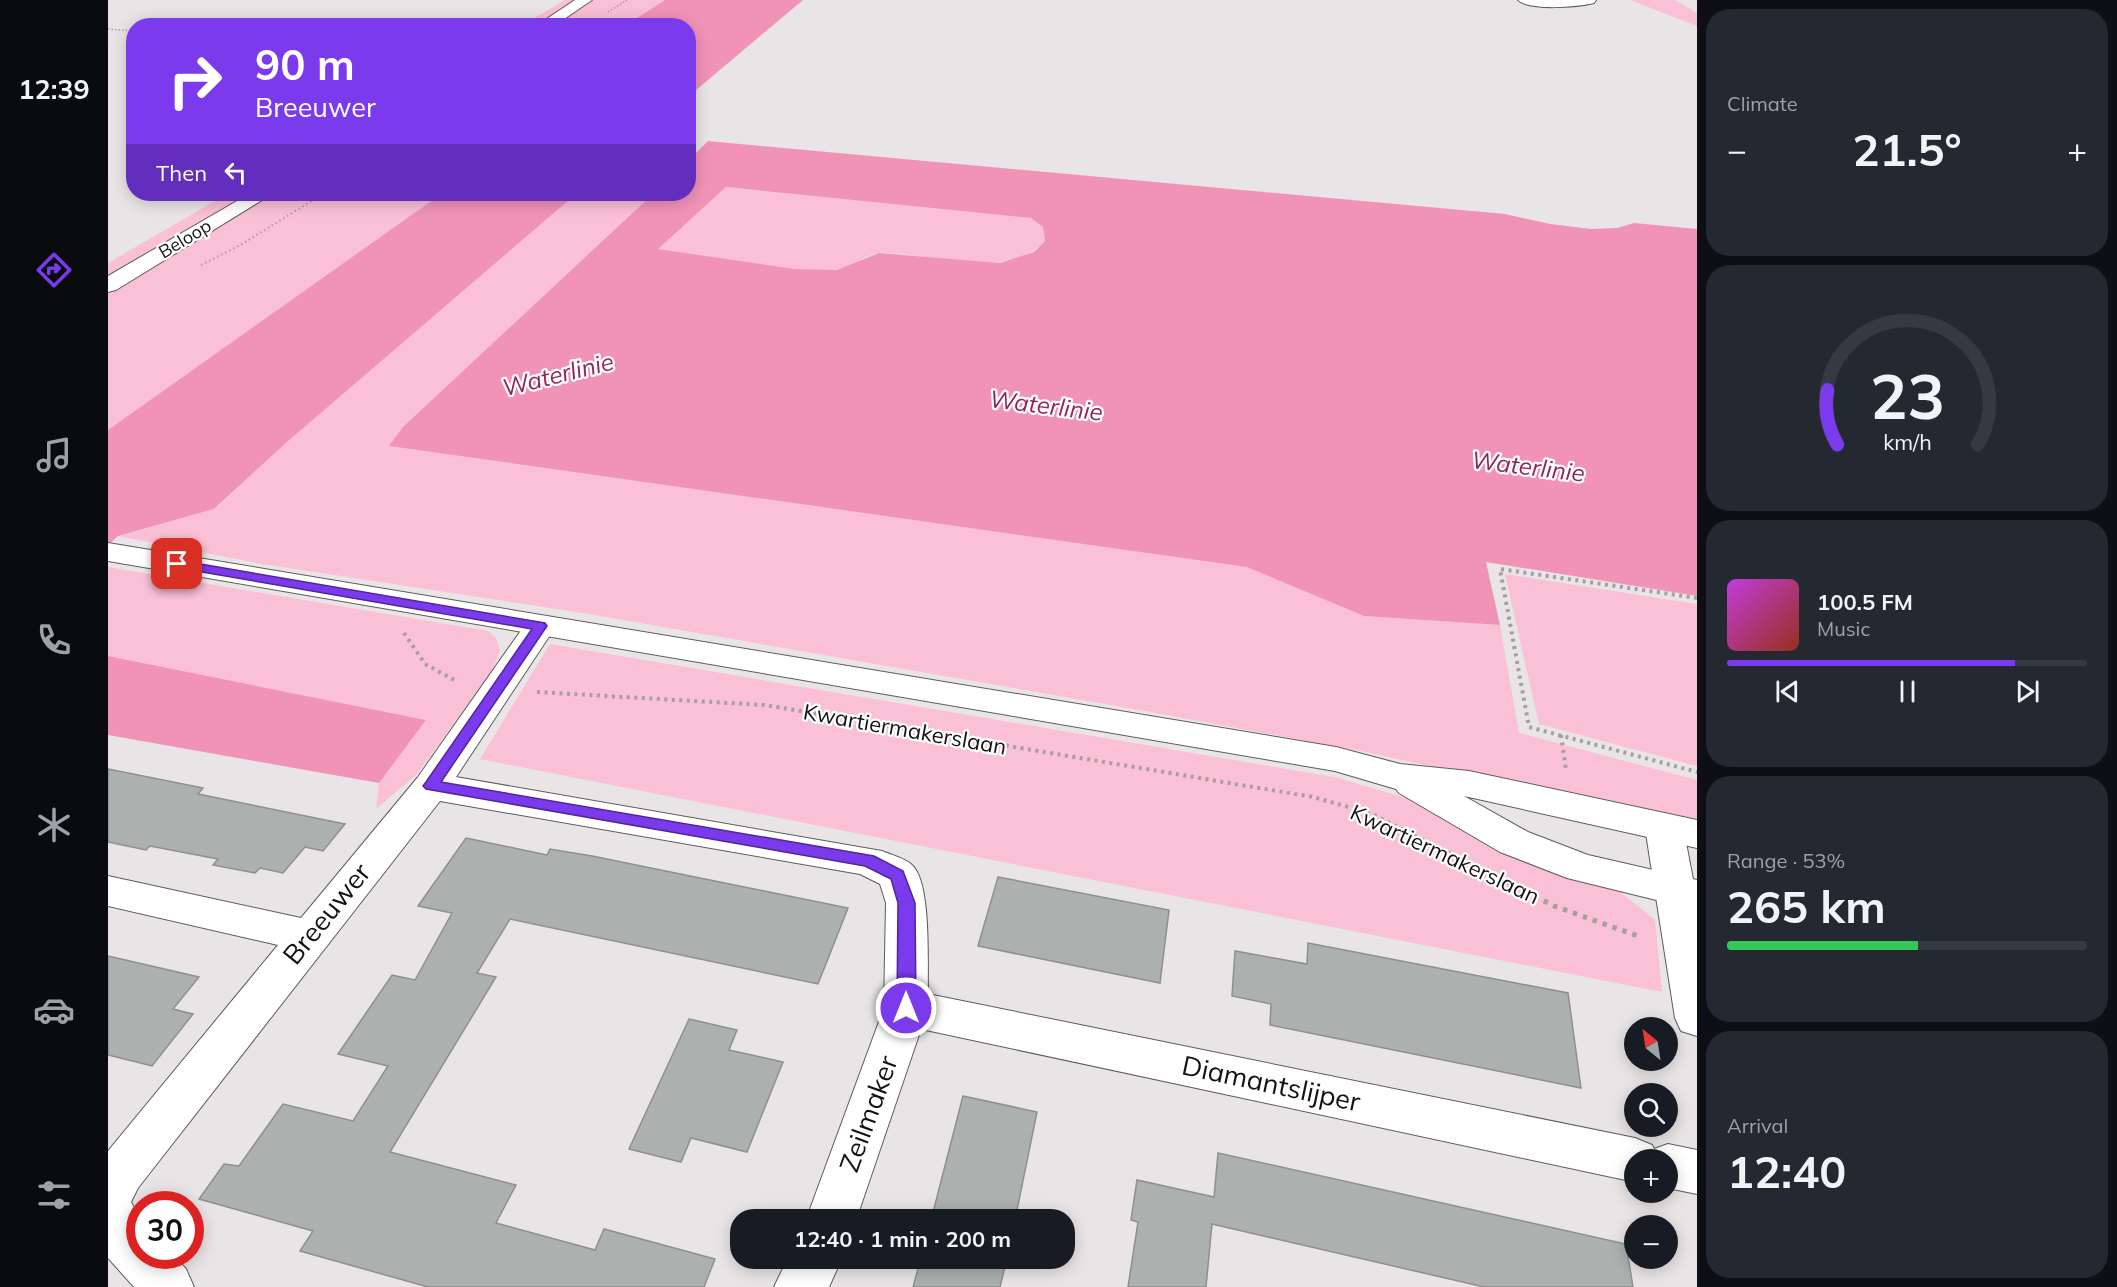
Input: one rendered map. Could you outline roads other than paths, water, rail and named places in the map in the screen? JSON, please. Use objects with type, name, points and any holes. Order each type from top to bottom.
[{"type":"street","points":[[556,18],[585,0]]},
{"type":"street","points":[[1525,0],[1570,3],[1589,0]]},
{"type":"street","name":"Beloop","points":[[108,285],[250,201]]},
{"type":"street","name":"Kwartiermakerslaan","points":[[109,552],[1336,759],[1400,777],[1469,784],[1680,830]]},
{"type":"street","name":"Breeuwer","points":[[108,1197],[121,1172],[308,936],[431,786],[540,626]]},
{"type":"street","name":"Kwartiermakerslaan","points":[[1400,777],[1514,842],[1581,868],[1686,892]]},
{"type":"street","name":"Zeilmaker","points":[[431,786],[868,861],[898,875],[906,903],[906,1008],[835,1209]]},
{"type":"street","points":[[1680,830],[1686,892],[1686,952],[1697,1018]]},
{"type":"street","points":[[108,891],[308,936]]},
{"type":"street","name":"Diamantslijper","points":[[906,1008],[1624,1158]]},
{"type":"street","points":[[1678,1168],[1697,1172]]},
{"type":"street","points":[[108,1207],[112,1225],[168,1287]]},
{"type":"street","points":[[800,1287],[811,1269]]},
{"type":"water","points":[[665,0],[803,0],[696,90],[696,18],[637,18]]},
{"type":"water","name":"Waterlinie","points":[[708,141],[1505,214],[1550,224],[1591,229],[1617,228],[1634,223],[1697,229],[1697,596],[1486,562],[1500,625],[1364,616],[1247,567],[389,446],[403,427],[645,201],[696,201],[696,153]],"holes":[[[726,187],[1031,218],[1043,227],[1045,241],[1034,252],[1000,263],[879,253],[837,270],[794,269],[658,249]]]},
{"type":"water","points":[[431,201],[568,201],[287,442],[214,509],[118,536],[108,545],[108,430]]},
{"type":"water","points":[[108,656],[426,720],[379,783],[108,735]]}]
